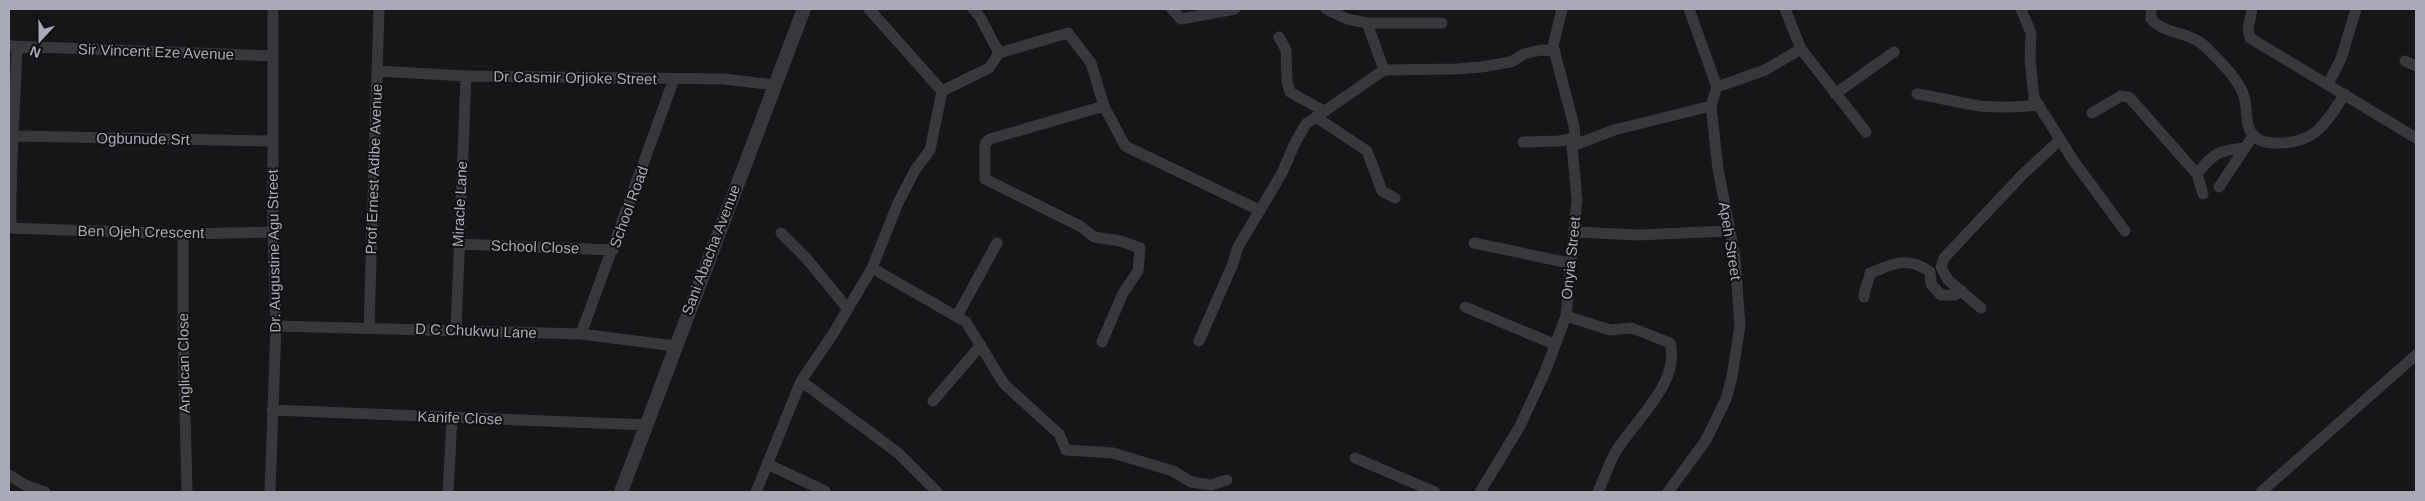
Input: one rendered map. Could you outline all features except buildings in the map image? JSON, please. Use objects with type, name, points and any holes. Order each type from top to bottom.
[{"type":"street","name":"Dr. Augustine Agu Street","points":[[270,492],[276,326],[272,141],[273,9]]},
{"type":"street","name":"Prof Ernest Adibe Avenue","points":[[369,328],[379,9]]},
{"type":"street","name":"Sani Abacha Avenue","points":[[621,492],[804,9]]},
{"type":"street","points":[[869,9],[942,91]]},
{"type":"street","points":[[973,9],[980,16],[999,54]]},
{"type":"street","points":[[1172,9],[1181,18],[1235,9]]},
{"type":"street","points":[[1326,9],[1347,19],[1367,23],[1442,23]]},
{"type":"street","name":"Onyia Street","points":[[1480,492],[1520,426],[1545,372],[1566,316],[1569,263],[1575,232],[1577,200],[1574,142],[1568,99],[1561,84],[1553,46],[1562,9]]},
{"type":"street","points":[[1689,9],[1717,87],[1765,70],[1801,49]]},
{"type":"street","points":[[1785,9],[1801,49],[1866,132]]},
{"type":"street","points":[[2021,9],[2031,33],[2030,59],[2034,98],[2060,140],[2125,231]]},
{"type":"street","points":[[2151,9],[2151,19],[2156,25],[2198,39],[2239,84],[2245,97],[2248,122],[2253,136],[2263,142],[2293,143],[2309,138],[2322,127],[2345,94]]},
{"type":"street","points":[[2252,9],[2248,29],[2250,38],[2416,138]]},
{"type":"street","points":[[2328,84],[2342,59],[2356,9]]},
{"type":"street","points":[[1367,23],[1384,70]]},
{"type":"street","points":[[942,91],[989,68],[999,54],[1068,33],[1091,63],[1104,106],[1125,146],[1259,210]]},
{"type":"street","points":[[1279,37],[1286,50],[1287,81],[1290,92],[1367,151],[1382,191],[1394,198]]},
{"type":"street","name":"Sir Vincent Eze Avenue","points":[[13,46],[273,56]]},
{"type":"street","points":[[10,228],[10,191],[15,136],[13,46]]},
{"type":"street","points":[[1199,341],[1232,266],[1238,247],[1282,173],[1306,124],[1384,70],[1481,67],[1511,62],[1524,54],[1541,50],[1555,52]]},
{"type":"street","points":[[1835,94],[1894,52]]},
{"type":"street","points":[[2405,61],[2416,66]]},
{"type":"street","name":"Dr Casmir Orjioke Street","points":[[377,71],[466,76],[724,80],[774,85]]},
{"type":"street","name":"Miracle Lane","points":[[456,331],[466,76]]},
{"type":"street","name":"School Road","points":[[581,334],[674,79]]},
{"type":"street","name":"Apeh Street","points":[[1668,492],[1706,440],[1726,399],[1732,377],[1740,326],[1736,264],[1718,169],[1711,106],[1717,87]]},
{"type":"street","points":[[756,492],[801,381],[872,268],[902,195],[915,170],[930,150],[942,91]]},
{"type":"street","points":[[1917,94],[1948,98],[1978,106],[2039,105]]},
{"type":"street","points":[[2092,112],[2121,96],[2130,97],[2197,174],[2203,194]]},
{"type":"street","points":[[1102,342],[1123,293],[1138,271],[1140,248],[1120,241],[1094,238],[1080,226],[985,179],[985,144],[990,138],[1104,106]]},
{"type":"street","points":[[1522,142],[1574,142],[1636,124],[1711,106]]},
{"type":"street","name":"Ogbunude Srt","points":[[15,136],[272,141]]},
{"type":"street","points":[[2219,187],[2253,136]]},
{"type":"street","points":[[1981,308],[1948,280],[1941,267],[1944,258],[2023,174],[2060,140]]},
{"type":"street","points":[[2197,174],[2215,154],[2222,150],[2245,148]]},
{"type":"street","name":"Ben Ojeh Crescent","points":[[10,228],[183,234],[273,232]]},
{"type":"street","points":[[1575,232],[1636,234],[1730,231]]},
{"type":"street","points":[[781,233],[807,259],[848,309]]},
{"type":"street","name":"Anglican Close","points":[[183,234],[182,330],[187,492]]},
{"type":"street","points":[[957,316],[997,243]]},
{"type":"street","points":[[1474,243],[1569,263]]},
{"type":"street","name":"School Close","points":[[458,244],[613,250]]},
{"type":"street","points":[[1864,297],[1864,290],[1869,283],[1870,273],[1898,261],[1920,264],[1930,272],[1931,284],[1941,295],[1954,295],[1962,291]]},
{"type":"street","points":[[872,268],[966,322],[1004,384],[1059,434],[1066,450],[1113,453],[1173,471],[1191,482],[1211,486],[1227,480]]},
{"type":"street","points":[[1465,307],[1554,344]]},
{"type":"street","points":[[1566,316],[1610,330],[1632,328],[1644,331],[1670,343],[1672,351],[1664,381],[1657,396],[1614,454],[1598,492]]},
{"type":"street","name":"D C Chukwu Lane","points":[[276,326],[581,334],[675,346]]},
{"type":"street","points":[[933,401],[981,345]]},
{"type":"street","points":[[2261,492],[2416,355]]},
{"type":"street","points":[[801,381],[898,453],[937,492]]},
{"type":"street","name":"Kanife Close","points":[[272,410],[647,425]]},
{"type":"street","points":[[448,492],[452,418]]},
{"type":"street","points":[[1355,458],[1435,492]]},
{"type":"street","points":[[767,464],[825,491]]},
{"type":"street","points":[[9,475],[24,485],[46,492]]}]
